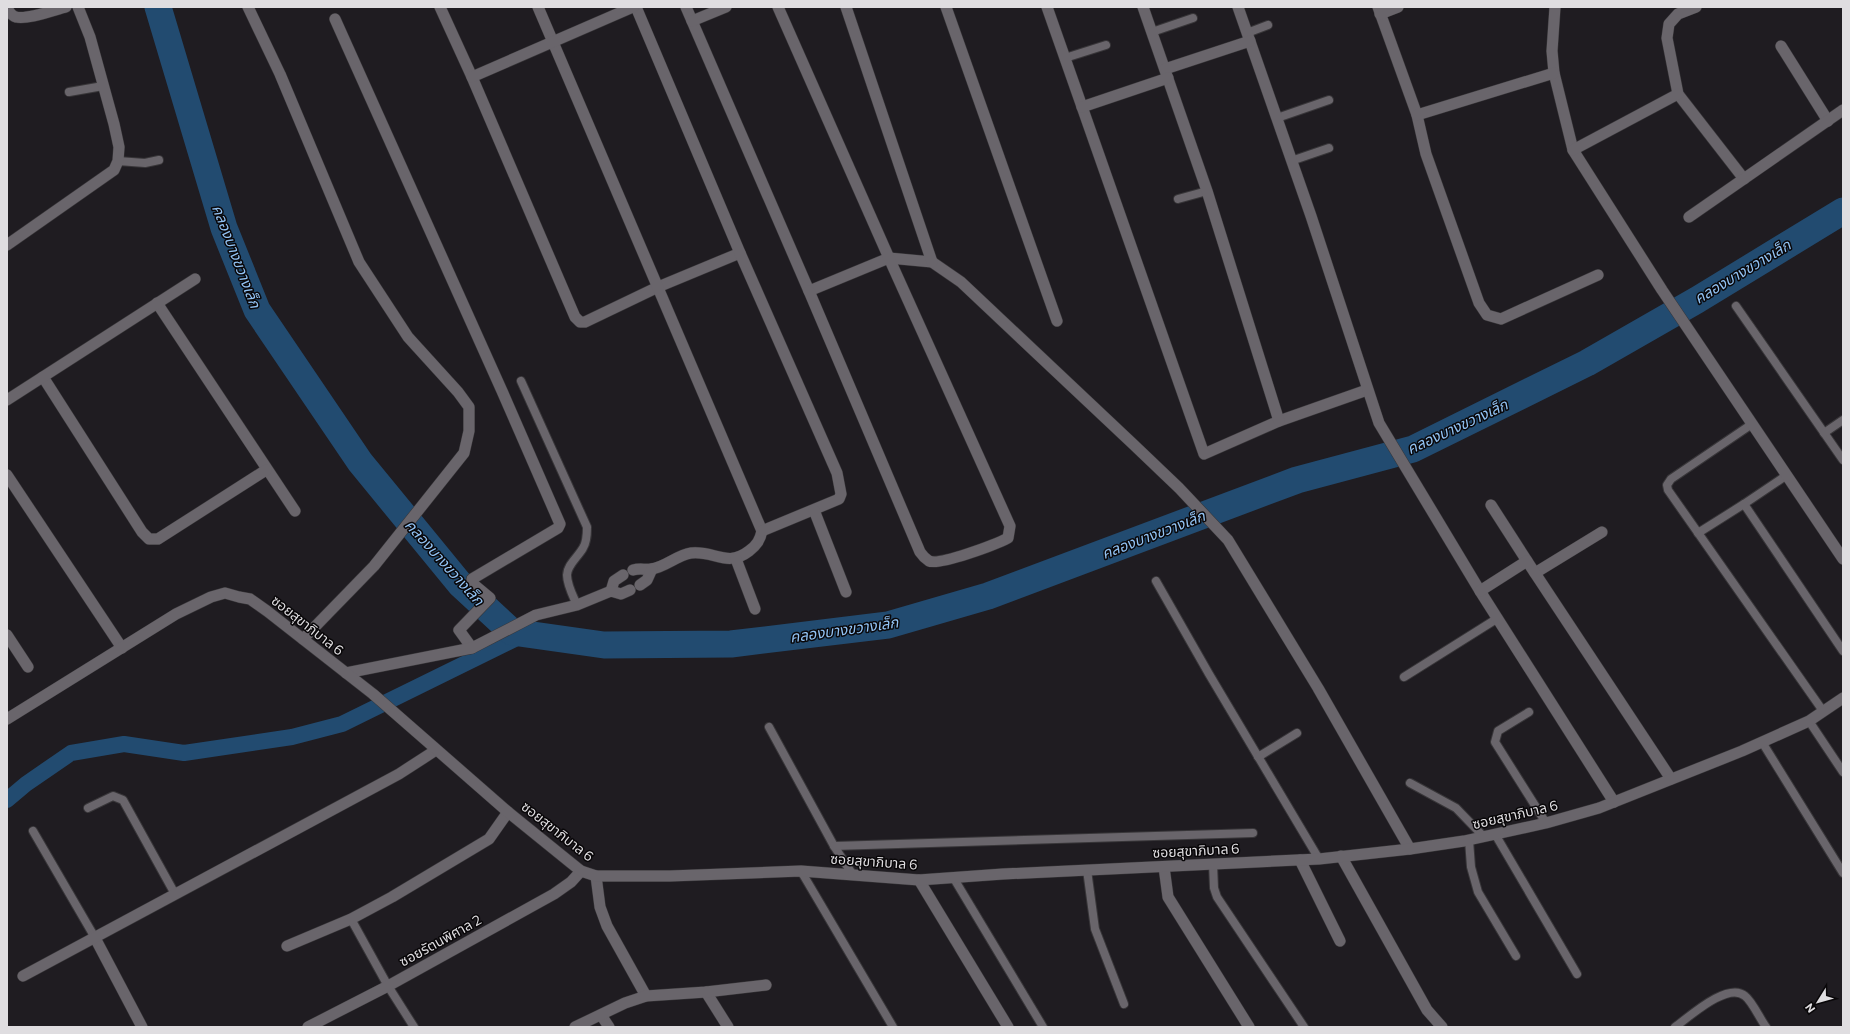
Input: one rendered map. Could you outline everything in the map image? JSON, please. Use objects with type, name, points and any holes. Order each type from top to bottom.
[{"type":"street","points":[[7,8],[11,14],[16,17],[66,7]]},
{"type":"street","points":[[7,245],[114,170],[118,161],[119,147],[90,37],[78,7]]},
{"type":"street","points":[[248,7],[280,74],[358,262],[408,337],[458,392],[469,407],[468,431],[464,453],[374,566],[303,639]]},
{"type":"street","points":[[440,7],[472,77],[574,317],[580,322],[585,322],[658,288],[740,253]]},
{"type":"street","points":[[538,7],[762,531]]},
{"type":"street","points":[[472,77],[634,7],[837,474],[841,494],[839,499],[762,531],[756,545],[742,557],[729,559],[709,554],[692,553],[652,569],[640,568],[628,572],[614,581],[611,590]]},
{"type":"street","points":[[686,7],[920,552],[929,561],[940,562],[998,543],[1008,538],[1010,526],[778,7]]},
{"type":"street","points":[[692,21],[726,7]]},
{"type":"street","points":[[846,7],[932,262]]},
{"type":"street","points":[[946,7],[1057,321]]},
{"type":"street","points":[[1047,7],[1204,454],[1279,421],[1367,390]]},
{"type":"street","points":[[1143,7],[1207,191],[1279,421]]},
{"type":"street","points":[[1238,7],[1277,118],[1379,423],[1480,591],[1614,802]]},
{"type":"street","points":[[1398,7],[1379,10],[1416,115],[1426,154],[1479,303],[1487,315],[1501,318],[1598,275]]},
{"type":"street","points":[[1555,7],[1552,51],[1554,73],[1573,150],[1662,290],[1843,559]]},
{"type":"street","points":[[1696,7],[1678,14],[1669,24],[1667,38],[1678,94],[1744,179]]},
{"type":"street","points":[[335,19],[499,383],[560,524],[558,528],[472,579],[472,583],[489,596],[488,601],[459,630],[472,648]]},
{"type":"street","points":[[1082,107],[1166,74],[1248,37]]},
{"type":"street","points":[[1781,46],[1828,121]]},
{"type":"street","points":[[1416,115],[1554,73]]},
{"type":"street","points":[[1573,150],[1678,94]]},
{"type":"street","points":[[1689,217],[1843,110]]},
{"type":"street","points":[[809,291],[889,258],[932,262],[961,282],[1179,488],[1228,540],[1318,688],[1410,849]]},
{"type":"street","points":[[7,400],[195,280]]},
{"type":"street","points":[[157,303],[266,470],[295,511]]},
{"type":"street","points":[[43,377],[142,532],[149,539],[158,539],[266,470]]},
{"type":"street","points":[[7,474],[122,648]]},
{"type":"street","points":[[1491,505],[1671,779]]},
{"type":"street","points":[[814,510],[846,592]]},
{"type":"street","points":[[1535,573],[1602,532]]},
{"type":"street","points":[[736,559],[755,609]]},
{"type":"street","points":[[1480,591],[1527,561]]},
{"type":"street","points":[[640,585],[647,580],[652,569]]},
{"type":"street","points":[[346,673],[472,648],[536,615],[577,605],[611,590],[621,594],[630,590]]},
{"type":"street","name":"ซอยสุขาภิบาล 6","points":[[7,719],[176,614],[211,597],[225,594],[250,599],[303,639],[392,710],[508,812],[581,871],[596,876],[670,876],[801,871],[919,880],[953,877],[1319,859],[1410,849],[1490,836],[1546,824],[1599,808],[1762,742],[1809,721],[1843,698]]},
{"type":"street","points":[[7,635],[28,667]]},
{"type":"street","points":[[23,976],[94,936],[399,774],[436,750]]},
{"type":"street","points":[[287,946],[351,919],[392,897],[489,839],[508,812]]},
{"type":"street","points":[[1341,856],[1427,1010],[1442,1027]]},
{"type":"street","points":[[1300,860],[1340,941]]},
{"type":"street","points":[[1164,867],[1168,897],[1249,1027]]},
{"type":"street","name":"ซอยรัตนพิศาล 2","points":[[308,1027],[388,986],[554,894],[572,882],[581,871]]},
{"type":"street","points":[[596,876],[600,907],[607,926],[646,996]]},
{"type":"street","points":[[919,880],[1008,1027]]},
{"type":"street","points":[[94,936],[142,1027]]},
{"type":"street","points":[[575,1027],[625,1003],[646,996],[706,992],[766,985]]},
{"type":"street","points":[[706,992],[728,1027]]},
{"type":"street","points":[[601,1015],[609,1027]]},
{"type":"lane","points":[[1152,32],[1193,18]]},
{"type":"lane","points":[[1248,37],[1268,25]]},
{"type":"lane","points":[[1065,58],[1106,45]]},
{"type":"lane","points":[[69,92],[103,86]]},
{"type":"lane","points":[[1277,118],[1329,100]]},
{"type":"lane","points":[[1291,161],[1329,148]]},
{"type":"lane","points":[[118,161],[145,163],[159,160]]},
{"type":"lane","points":[[1178,199],[1207,191]]},
{"type":"lane","points":[[1736,306],[1843,460]]},
{"type":"lane","points":[[521,380],[587,527],[587,536],[584,547],[569,567],[567,574],[568,582],[577,605]]},
{"type":"lane","points":[[1824,433],[1843,420]]},
{"type":"lane","points":[[1752,424],[1671,479],[1667,485],[1668,490],[1823,711]]},
{"type":"lane","points":[[1698,533],[1787,476]]},
{"type":"lane","points":[[1744,504],[1843,651]]},
{"type":"lane","points":[[1156,581],[1319,859]]},
{"type":"lane","points":[[1404,677],[1498,618]]},
{"type":"lane","points":[[1529,712],[1498,731],[1495,742],[1546,824]]},
{"type":"lane","points":[[1809,721],[1843,772]]},
{"type":"lane","points":[[769,727],[834,846],[853,875]]},
{"type":"lane","points":[[1258,757],[1297,732]]},
{"type":"lane","points":[[1762,742],[1843,873]]},
{"type":"lane","points":[[1410,783],[1456,808],[1490,836],[1576,974]]},
{"type":"lane","points":[[88,808],[113,796],[123,800],[175,894]]},
{"type":"lane","points":[[33,831],[94,936]]},
{"type":"lane","points":[[834,846],[1253,833]]},
{"type":"lane","points":[[1469,840],[1471,867],[1478,892],[1516,956]]},
{"type":"lane","points":[[1214,864],[1214,888],[1217,897],[1304,1027]]},
{"type":"lane","points":[[1087,870],[1095,929],[1124,1004]]},
{"type":"lane","points":[[801,871],[893,1027]]},
{"type":"lane","points":[[953,877],[1043,1027]]},
{"type":"lane","points":[[351,919],[388,986],[414,1027]]},
{"type":"lane","points":[[1675,1027],[1723,994],[1733,991],[1745,995],[1766,1027]]},
{"type":"waterway","name":"คลองบางขวางเล็ก","points":[[158,7],[224,228],[257,310],[360,462],[460,584],[512,632],[604,645],[731,644],[888,625],[988,596],[1297,480],[1413,449],[1587,363],[1697,300],[1843,211]]},
{"type":"waterway","points":[[7,800],[26,784],[71,753],[124,744],[184,753],[292,737],[342,724],[525,634]]}]
